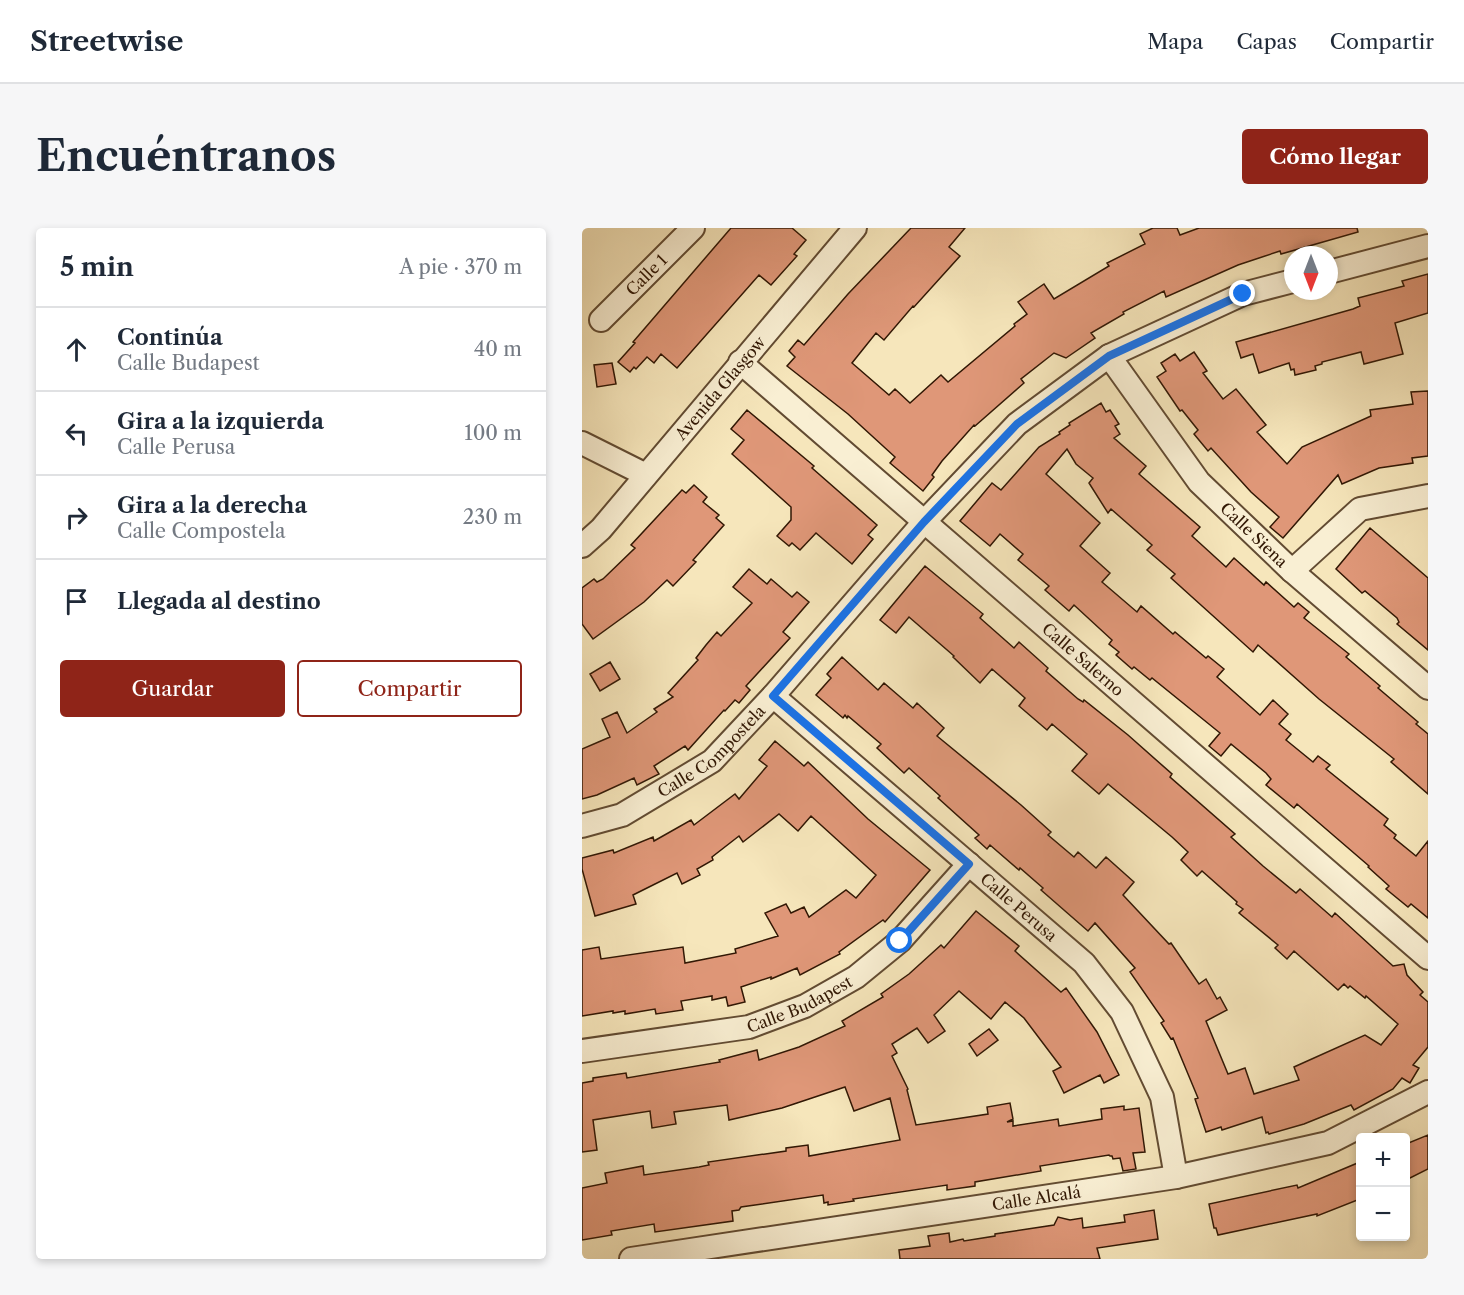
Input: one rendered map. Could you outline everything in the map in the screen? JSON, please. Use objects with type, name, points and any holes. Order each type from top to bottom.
[{"type":"street","name":"Calle 1","points":[[601,320],[693,228]]},
{"type":"street","name":"Avenida Glasgow","points":[[582,546],[601,529],[855,228]]},
{"type":"street","points":[[1338,270],[1428,246]]},
{"type":"street","name":"Calle Compostela","points":[[582,825],[622,815],[712,761],[773,696],[924,522],[1017,424],[1109,356],[1243,294],[1284,283]]},
{"type":"street","name":"Calle Siena","points":[[1109,356],[1198,482],[1292,571],[1428,688]]},
{"type":"street","name":"Calle Salerno","points":[[740,362],[1428,958]]},
{"type":"street","points":[[582,443],[646,475]]},
{"type":"street","points":[[1292,571],[1360,509],[1428,496]]},
{"type":"street","name":"Calle Perusa","points":[[773,696],[1084,963],[1122,1012],[1162,1097],[1176,1178]]},
{"type":"street","name":"Calle Budapest","points":[[582,1051],[748,1027],[806,1006],[856,977],[900,941],[969,864]]},
{"type":"street","name":"Calle Alcalá","points":[[631,1259],[1176,1178],[1328,1143],[1428,1092]]},
{"type":"building","points":[[731,228],[792,228],[806,240],[794,254],[797,256],[771,285],[759,275],[677,368],[661,354],[654,363],[647,357],[630,372],[618,362]]},
{"type":"building","points":[[911,228],[965,228],[949,247],[960,256],[884,340],[876,333],[852,363],[889,395],[895,389],[910,403],[941,375],[948,382],[1015,326],[1014,324],[1027,314],[1018,302],[1044,284],[1054,299],[1109,266],[1107,263],[1145,244],[1140,234],[1153,228],[1177,228],[1180,235],[1199,228],[1357,228],[1358,232],[1309,246],[1284,246],[1284,253],[1281,254],[1280,251],[1238,265],[1166,297],[1164,291],[1123,312],[1124,314],[1091,333],[1095,338],[1066,358],[1054,353],[1021,379],[1024,383],[974,425],[942,461],[932,475],[934,477],[923,491],[890,463],[895,457],[848,414],[787,366],[795,357],[789,351],[798,340],[804,345],[848,294]]},
{"type":"building","points":[[1428,274],[1428,313],[1395,323],[1403,354],[1364,364],[1361,352],[1322,362],[1315,366],[1316,370],[1295,375],[1289,363],[1259,373],[1253,354],[1241,358],[1236,342],[1353,309],[1360,306],[1358,298],[1404,286],[1402,281]]},
{"type":"building","points":[[1194,352],[1207,371],[1203,373],[1223,399],[1236,389],[1266,425],[1257,432],[1287,464],[1302,447],[1371,416],[1370,410],[1413,404],[1411,392],[1428,391],[1428,456],[1412,458],[1413,463],[1379,468],[1342,484],[1338,475],[1283,538],[1270,527],[1279,517],[1251,492],[1211,448],[1208,451],[1194,434],[1198,430],[1182,410],[1180,411],[1157,377],[1166,371],[1161,363],[1175,354],[1180,361]]},
{"type":"building","points":[[612,363],[616,384],[597,387],[594,365]]},
{"type":"building","points":[[1101,403],[1106,412],[1110,410],[1119,424],[1115,426],[1120,434],[1114,438],[1146,466],[1139,474],[1200,527],[1192,536],[1226,567],[1234,558],[1264,585],[1266,582],[1294,607],[1298,603],[1309,612],[1304,618],[1349,654],[1346,657],[1380,686],[1378,688],[1418,722],[1416,724],[1428,734],[1428,794],[1391,762],[1394,759],[1319,699],[1258,645],[1253,652],[1171,578],[1175,574],[1147,550],[1152,545],[1111,509],[1108,513],[1089,483],[1093,478],[1076,464],[1067,449],[1046,474],[1100,523],[1080,546],[1110,573],[1102,582],[1137,612],[1141,606],[1173,634],[1175,632],[1206,658],[1208,656],[1224,669],[1217,677],[1260,715],[1273,700],[1288,714],[1279,724],[1291,734],[1286,740],[1313,762],[1318,756],[1330,765],[1326,769],[1388,819],[1384,825],[1396,835],[1394,838],[1416,856],[1428,841],[1428,918],[1411,904],[1408,907],[1386,889],[1389,886],[1369,866],[1297,804],[1294,808],[1266,785],[1271,779],[1266,773],[1231,744],[1221,756],[1209,746],[1220,733],[1152,678],[1150,680],[1134,667],[1132,669],[1116,655],[1119,652],[1109,644],[1112,640],[1074,605],[1069,611],[1045,590],[1049,586],[1018,560],[1023,554],[1000,534],[990,546],[960,521],[992,483],[1001,490],[1039,447],[1060,434],[1059,432],[1070,425],[1069,423]]},
{"type":"building","points":[[747,410],[814,466],[812,468],[877,525],[868,535],[873,539],[852,564],[816,533],[800,550],[792,543],[789,546],[777,536],[791,520],[791,507],[732,454],[744,440],[731,429]]},
{"type":"building","points":[[694,485],[707,497],[703,502],[719,515],[716,518],[724,525],[693,560],[696,562],[673,586],[667,580],[644,602],[593,639],[582,624],[582,588],[594,579],[597,582],[603,579],[635,548],[631,545],[682,490],[686,493]]},
{"type":"building","points":[[1370,528],[1428,578],[1428,650],[1397,624],[1399,622],[1397,618],[1365,591],[1362,593],[1336,569]]},
{"type":"building","points":[[925,566],[983,614],[980,618],[1014,648],[1019,642],[1048,668],[1046,671],[1078,699],[1083,702],[1084,700],[1128,735],[1172,774],[1170,777],[1235,834],[1231,837],[1263,866],[1296,893],[1300,889],[1332,917],[1335,913],[1393,966],[1404,964],[1407,975],[1423,992],[1420,995],[1428,1002],[1428,1047],[1413,1065],[1419,1068],[1410,1083],[1402,1078],[1393,1089],[1354,1110],[1351,1105],[1304,1124],[1269,1134],[1266,1133],[1262,1117],[1222,1130],[1221,1127],[1206,1132],[1195,1099],[1198,1098],[1173,1038],[1171,1039],[1161,1023],[1164,1021],[1130,972],[1135,968],[1095,923],[1088,931],[1041,890],[1043,888],[1020,868],[1019,870],[990,845],[987,849],[975,838],[979,835],[909,768],[904,773],[877,748],[881,744],[848,716],[847,718],[845,715],[843,718],[816,695],[831,678],[827,674],[842,657],[878,690],[884,683],[913,708],[917,703],[944,728],[937,736],[1021,805],[1051,832],[1048,835],[1074,857],[1078,852],[1096,868],[1106,857],[1134,882],[1123,895],[1169,944],[1171,943],[1199,984],[1206,979],[1217,999],[1220,997],[1227,1010],[1206,1021],[1228,1074],[1245,1068],[1254,1094],[1299,1080],[1294,1067],[1365,1035],[1381,1045],[1398,1024],[1366,996],[1365,998],[1350,986],[1348,988],[1344,984],[1338,990],[1294,951],[1287,959],[1275,948],[1278,945],[1239,913],[1243,909],[1236,904],[1237,902],[1202,871],[1197,876],[1181,860],[1188,852],[1172,837],[1108,784],[1099,794],[1072,771],[1087,754],[1052,724],[1047,730],[1019,706],[1025,698],[992,669],[980,683],[954,656],[909,617],[896,633],[880,620]]},
{"type":"building","points":[[749,569],[767,584],[771,579],[792,597],[797,592],[809,602],[783,632],[790,638],[746,686],[750,690],[739,703],[735,700],[724,710],[688,750],[685,746],[654,766],[659,774],[637,785],[634,778],[597,795],[582,799],[582,749],[610,737],[602,719],[617,712],[627,733],[657,712],[654,709],[673,697],[668,693],[698,660],[696,658],[706,645],[717,632],[721,636],[752,603],[733,587]]},
{"type":"building","points":[[610,662],[620,679],[600,691],[590,674]]},
{"type":"building","points":[[775,741],[804,766],[808,762],[868,819],[930,870],[885,922],[883,920],[839,952],[840,954],[800,975],[797,968],[771,979],[771,977],[741,987],[745,1002],[728,1006],[726,997],[712,1000],[712,996],[681,1001],[683,1010],[656,1014],[655,1009],[625,1014],[625,1011],[613,1013],[613,1011],[582,1016],[582,950],[599,947],[601,959],[683,947],[685,963],[736,953],[735,949],[778,936],[765,913],[786,904],[791,913],[804,907],[809,917],[846,890],[856,898],[876,875],[811,816],[798,831],[779,814],[743,842],[739,836],[712,857],[713,860],[697,869],[700,875],[682,884],[677,873],[633,895],[636,904],[595,916],[582,869],[582,858],[613,850],[614,853],[653,837],[654,841],[691,820],[694,825],[735,794],[739,799],[767,766],[759,760]]},
{"type":"building","points":[[976,911],[1019,946],[1015,951],[1061,992],[1066,988],[1097,1032],[1119,1075],[1104,1083],[1100,1075],[1064,1093],[1053,1071],[1061,1067],[1024,1018],[1005,1002],[991,1019],[959,991],[934,1015],[945,1031],[928,1043],[917,1028],[892,1044],[897,1053],[892,1056],[908,1089],[916,1125],[988,1114],[987,1107],[1010,1103],[1013,1119],[1007,1122],[1013,1121],[1013,1126],[1058,1119],[1059,1126],[1102,1119],[1101,1109],[1124,1106],[1124,1110],[1139,1108],[1145,1152],[1133,1153],[1136,1169],[1123,1171],[1120,1158],[1113,1159],[1109,1155],[1040,1166],[1041,1171],[975,1182],[975,1186],[947,1190],[947,1185],[828,1205],[828,1202],[824,1203],[823,1195],[741,1207],[739,1210],[732,1211],[733,1221],[655,1232],[654,1224],[611,1231],[612,1235],[582,1240],[582,1188],[607,1183],[605,1173],[643,1166],[644,1175],[709,1165],[708,1162],[786,1151],[786,1148],[808,1145],[809,1156],[900,1140],[890,1098],[854,1111],[845,1087],[782,1108],[729,1120],[727,1105],[674,1112],[676,1124],[652,1128],[650,1111],[593,1120],[597,1150],[582,1152],[582,1083],[593,1081],[593,1078],[626,1073],[627,1078],[720,1062],[719,1060],[757,1050],[759,1060],[799,1047],[845,1026],[842,1021],[883,997],[881,994],[909,974],[941,945],[944,948]]},
{"type":"building","points":[[989,1029],[998,1040],[977,1056],[969,1044]]},
{"type":"building","points":[[1428,1135],[1428,1169],[1410,1178],[1410,1142]]},
{"type":"building","points":[[1356,1164],[1356,1201],[1317,1216],[1317,1214],[1218,1235],[1214,1228],[1209,1204],[1297,1185],[1298,1188]]},
{"type":"building","points":[[1154,1210],[1158,1239],[1097,1248],[1100,1259],[900,1259],[899,1250],[930,1246],[928,1236],[949,1233],[950,1242],[963,1239],[964,1241],[1054,1225],[1058,1217],[1070,1220],[1082,1218],[1083,1228],[1125,1222],[1124,1215]]},
{"type":"route","points":[[900,941],[969,864],[773,696],[924,522],[1017,424],[1109,356],[1243,294]]}]
